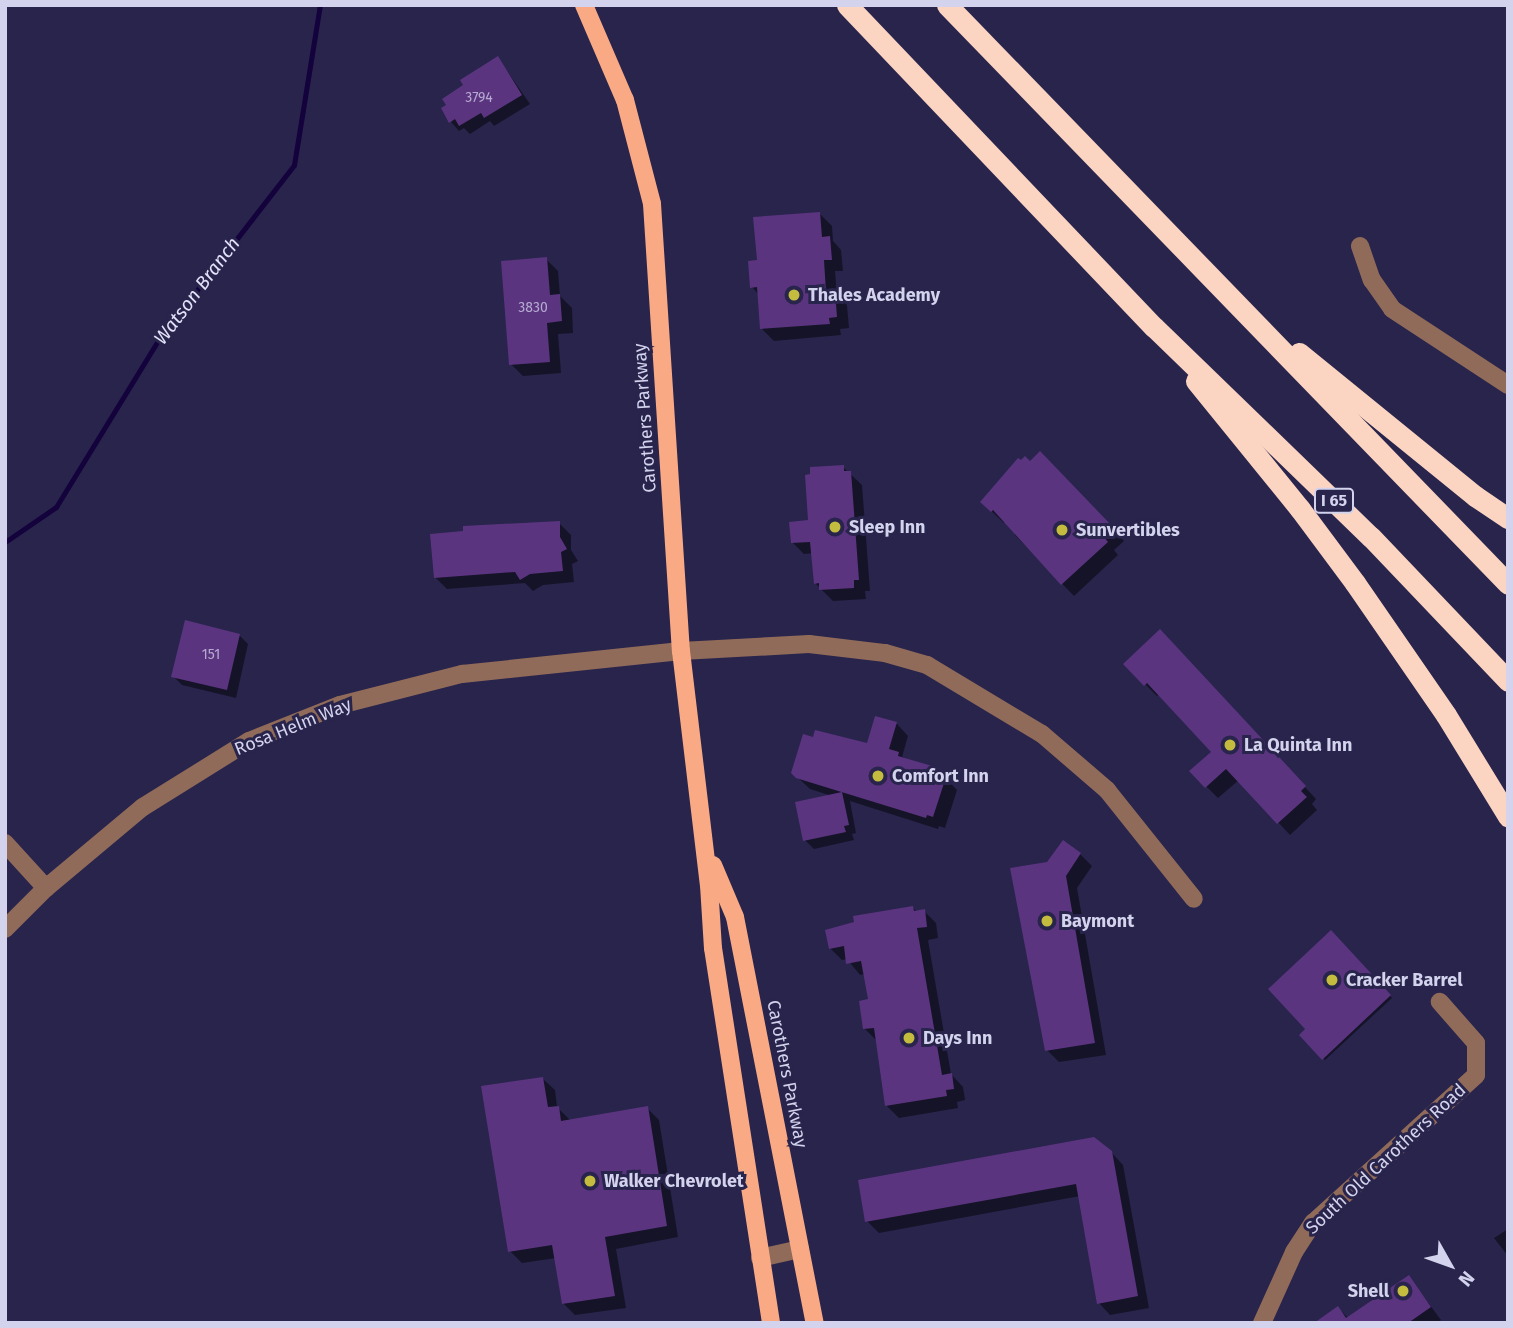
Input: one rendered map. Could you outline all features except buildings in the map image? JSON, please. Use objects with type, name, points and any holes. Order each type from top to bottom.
[{"type":"highway","name":"I 65","points":[[847,5],[1154,327],[1371,537],[1508,681]]},
{"type":"highway","points":[[947,5],[1508,584]]},
{"type":"highway","points":[[1224,292],[1475,496],[1508,518]]},
{"type":"highway","points":[[1154,327],[1236,435],[1300,509],[1355,583],[1446,715],[1508,816]]},
{"type":"main road","name":"Carothers Parkway","points":[[584,5],[625,100],[652,204],[681,651],[713,948],[771,1323]]},
{"type":"main road","name":"Carothers Parkway","points":[[702,839],[735,917],[814,1323]]},
{"type":"street","points":[[1360,246],[1372,280],[1392,309],[1508,385]]},
{"type":"street","name":"Rosa Helm Way","points":[[5,929],[46,888],[143,807],[248,741],[340,705],[462,674],[681,651],[809,644],[885,653],[927,665],[1042,734],[1107,790],[1194,899]]},
{"type":"street","points":[[5,843],[46,888]]},
{"type":"street","name":"South Old Carothers Road","points":[[1262,1323],[1294,1252],[1313,1223],[1476,1075],[1476,1042],[1440,1002]]},
{"type":"street","points":[[760,1258],[800,1249]]},
{"type":"waterway","name":"Watson Branch","points":[[5,542],[56,507],[159,339],[294,165],[320,5]]},
{"type":"place","name":"Thales Academy","points":[[794,295]]},
{"type":"place","name":"Sleep Inn","points":[[835,527]]},
{"type":"place","name":"Sunvertibles","points":[[1062,530]]},
{"type":"place","name":"La Quinta Inn","points":[[1230,745]]},
{"type":"place","name":"Comfort Inn","points":[[878,776]]},
{"type":"place","name":"Baymont","points":[[1047,921]]},
{"type":"place","name":"Cracker Barrel","points":[[1332,980]]},
{"type":"place","name":"Days Inn","points":[[909,1038]]},
{"type":"place","name":"Walker Chevrolet","points":[[590,1181]]},
{"type":"place","name":"Shell","points":[[1403,1291]]}]
